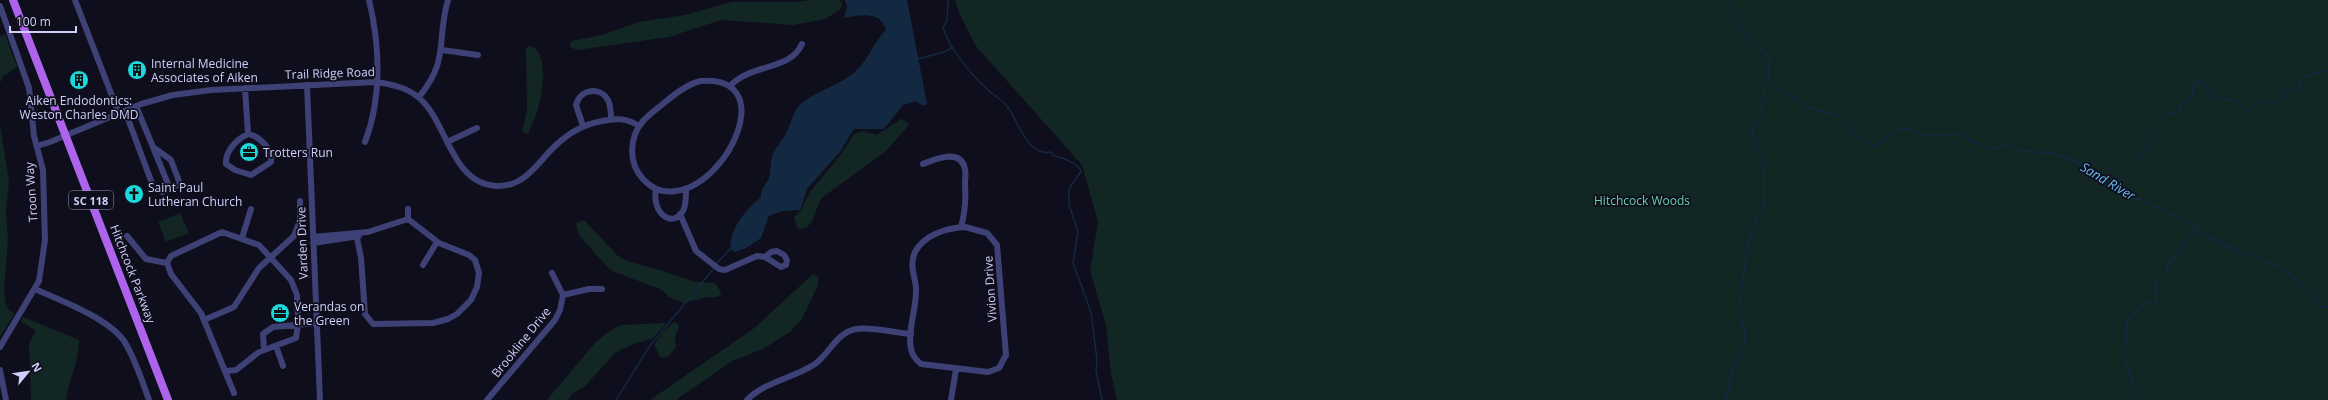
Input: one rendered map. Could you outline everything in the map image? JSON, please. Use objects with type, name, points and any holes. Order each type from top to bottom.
[{"type":"main road","name":"Hitchcock Parkway","points":[[14,0],[168,400]]},
{"type":"street","points":[[75,0],[152,186],[162,192],[180,184],[171,160],[152,147]]},
{"type":"street","points":[[365,142],[371,123],[376,82],[376,34],[369,0]]},
{"type":"street","points":[[419,97],[436,72],[442,50],[448,0]]},
{"type":"street","name":"Troon Way","points":[[0,6],[27,79],[32,128],[44,178],[45,240],[41,274],[35,289],[0,347]]},
{"type":"street","points":[[730,86],[748,72],[792,58],[802,44]]},
{"type":"street","points":[[442,50],[478,55]]},
{"type":"street","points":[[715,81],[730,86],[738,99],[741,110],[738,137],[728,152],[707,176],[696,186],[686,190],[672,192],[656,189],[641,178],[632,161],[633,144],[639,126],[651,113],[676,93],[695,83],[715,81]]},
{"type":"street","name":"Trail Ridge Road","points":[[37,146],[67,136],[136,106],[178,94],[245,88],[376,82],[397,86],[419,97],[430,110],[447,142],[469,175],[489,185],[505,186],[525,177],[554,147],[583,126],[611,119],[625,119],[639,126]]},
{"type":"street","name":"Varden Drive","points":[[307,85],[320,400]]},
{"type":"street","points":[[245,88],[248,134]]},
{"type":"street","points":[[583,126],[576,105],[580,96],[588,92],[597,91],[605,97],[610,106],[611,119]]},
{"type":"street","points":[[136,106],[170,189]]},
{"type":"street","points":[[447,142],[477,128]]},
{"type":"street","points":[[248,134],[266,146],[271,158],[271,162],[251,175],[235,170],[226,164],[230,150],[239,139],[248,134]]},
{"type":"street","points":[[923,164],[951,156],[960,159],[964,164],[966,169],[966,201],[961,228]]},
{"type":"street","points":[[656,189],[655,204],[659,213],[669,218],[680,214],[685,206],[686,190]]},
{"type":"street","points":[[204,320],[234,307],[254,274],[291,240],[297,231],[300,220],[300,201]]},
{"type":"street","points":[[242,238],[251,209]]},
{"type":"street","points":[[408,209],[408,219]]},
{"type":"street","points":[[680,214],[696,251],[719,269],[725,270],[757,256],[765,257]]},
{"type":"street","points":[[313,240],[368,232],[408,219]]},
{"type":"street","points":[[357,238],[361,258],[365,314],[371,322],[375,324],[442,321],[457,314],[472,300],[479,276],[475,260],[469,255],[437,242],[408,219]]},
{"type":"street","name":"Vivion Drive","points":[[961,228],[988,232],[997,245],[1006,355],[1001,365],[991,372],[956,370],[920,364],[911,351],[911,334],[916,302],[912,264],[916,251],[928,238],[947,229],[961,228]]},
{"type":"street","points":[[226,371],[236,370],[246,360],[264,350],[296,338],[298,324],[297,300],[294,285],[259,245],[242,238],[218,232],[171,256],[168,263],[171,274],[204,320],[234,393]]},
{"type":"street","points":[[313,240],[357,238],[368,232]]},
{"type":"street","points":[[127,236],[146,259],[168,263]]},
{"type":"street","points":[[423,265],[437,242]]},
{"type":"street","points":[[552,273],[563,295],[589,289],[602,289]]},
{"type":"street","points":[[35,289],[78,310],[116,332],[127,347],[149,400]]},
{"type":"street","name":"Brookline Drive","points":[[487,400],[555,320],[560,310],[563,295]]},
{"type":"street","points":[[264,350],[262,341],[266,331],[273,326],[317,323]]},
{"type":"street","points":[[747,400],[756,392],[816,363],[826,355],[838,338],[852,330],[864,328],[911,334]]},
{"type":"street","points":[[276,346],[283,366]]},
{"type":"street","points":[[0,370],[6,400]]},
{"type":"street","points":[[951,400],[956,370]]},
{"type":"green space","points":[[810,0],[840,0],[842,5],[840,10],[825,19],[793,25],[721,20],[669,37],[577,50],[570,47],[570,43],[573,41],[605,34],[638,22],[685,15],[732,2],[796,2]]},
{"type":"green space","name":"Hitchcock Woods","points":[[955,0],[2328,0],[2328,400],[1117,400],[1111,374],[1106,325],[1090,271],[1098,222],[1082,165],[975,45],[960,15]]},
{"type":"green space","points":[[5,34],[17,67],[3,76],[0,83],[0,36]]},
{"type":"green space","points":[[529,46],[536,49],[540,55],[543,73],[538,109],[527,134],[522,131],[527,111],[526,48]]},
{"type":"green space","points":[[901,119],[909,125],[886,151],[823,197],[810,224],[800,229],[797,227],[794,217],[801,210],[810,192],[839,157],[854,134],[862,131],[877,135]]},
{"type":"green space","points":[[0,125],[9,182],[6,211],[8,239],[4,289],[6,305],[9,310],[15,313],[0,337]]},
{"type":"green space","points":[[180,213],[189,233],[166,242],[158,222]]},
{"type":"green space","points":[[584,220],[618,256],[627,261],[695,282],[715,283],[722,294],[717,297],[708,297],[684,303],[669,297],[662,290],[610,270],[579,235],[576,223]]},
{"type":"green space","points":[[813,274],[818,277],[818,285],[802,319],[791,331],[765,348],[732,361],[676,400],[650,400],[753,329]]},
{"type":"green space","points":[[23,317],[79,340],[76,363],[66,400],[31,400],[29,343],[36,331],[21,321]]},
{"type":"green space","points":[[674,322],[677,323],[679,327],[675,337],[676,347],[668,357],[661,358],[654,345],[663,332]]},
{"type":"green space","points":[[664,323],[665,325],[652,339],[633,344],[615,353],[586,385],[572,394],[568,400],[547,400],[594,344],[606,333],[621,325]]},
{"type":"water","points":[[845,0],[907,0],[927,104],[923,106],[916,101],[903,105],[884,129],[854,129],[840,152],[807,189],[800,210],[783,211],[769,216],[761,238],[746,248],[735,252],[730,249],[733,233],[744,214],[761,197],[762,189],[770,176],[773,154],[784,137],[794,113],[803,102],[844,80],[856,71],[886,30],[879,19],[869,15],[844,18],[847,7]]},
{"type":"waterway","points":[[948,0],[947,20],[943,28],[950,44],[967,68],[988,90],[1007,106],[1029,143],[1036,149],[1043,152],[1051,152],[1054,156],[1069,161],[1076,165],[1081,171],[1069,189],[1069,205],[1078,231],[1073,263],[1091,312],[1097,360],[1096,371],[1102,400]]},
{"type":"waterway","name":"Sand River","points":[[1726,0],[1749,40],[1758,48],[1763,49],[1771,60],[1768,70],[1769,77],[1780,91],[1800,101],[1806,107],[1837,115],[1862,140],[1874,146],[1900,129],[1910,129],[1915,133],[1933,136],[1959,134],[1989,149],[1995,149],[2007,144],[2021,151],[2051,153],[2067,158],[2092,169],[2123,193],[2172,214],[2198,229],[2205,235],[2241,253],[2259,258],[2283,269],[2312,293],[2318,307],[2328,307]]},
{"type":"waterway","points":[[918,59],[944,52],[953,47]]},
{"type":"waterway","points":[[2162,119],[2168,113],[2178,112],[2182,103],[2192,97],[2195,82],[2200,82],[2217,99],[2234,100],[2249,111],[2263,100],[2275,103],[2281,99],[2282,94],[2294,88],[2300,88],[2302,77],[2328,71]]},
{"type":"waterway","points":[[1726,400],[1732,369],[1744,346],[1745,331],[1742,325],[1741,291],[1747,248],[1752,229],[1764,204],[1763,163],[1755,143],[1752,128],[1761,115],[1764,87],[1769,77]]},
{"type":"waterway","points":[[2139,162],[2158,124]]},
{"type":"waterway","points":[[2114,185],[2130,172]]},
{"type":"waterway","points":[[2166,274],[2169,262],[2174,259],[2196,229]]},
{"type":"waterway","points":[[715,265],[732,247]]},
{"type":"waterway","points":[[616,400],[649,347],[714,268]]},
{"type":"waterway","points":[[2140,400],[2134,389],[2125,357],[2127,322],[2146,303],[2154,303],[2156,300],[2156,283],[2162,278]]},
{"type":"place","name":"Internal Medicine Associates of Aiken","points":[[137,70]]},
{"type":"place","name":"Aiken Endodontics: Weston Charles DMD","points":[[79,80]]},
{"type":"place","name":"Trotters Run","points":[[249,152]]},
{"type":"place","name":"Saint Paul Lutheran Church","points":[[134,194]]},
{"type":"place","name":"Verandas on the Green","points":[[280,313]]}]
